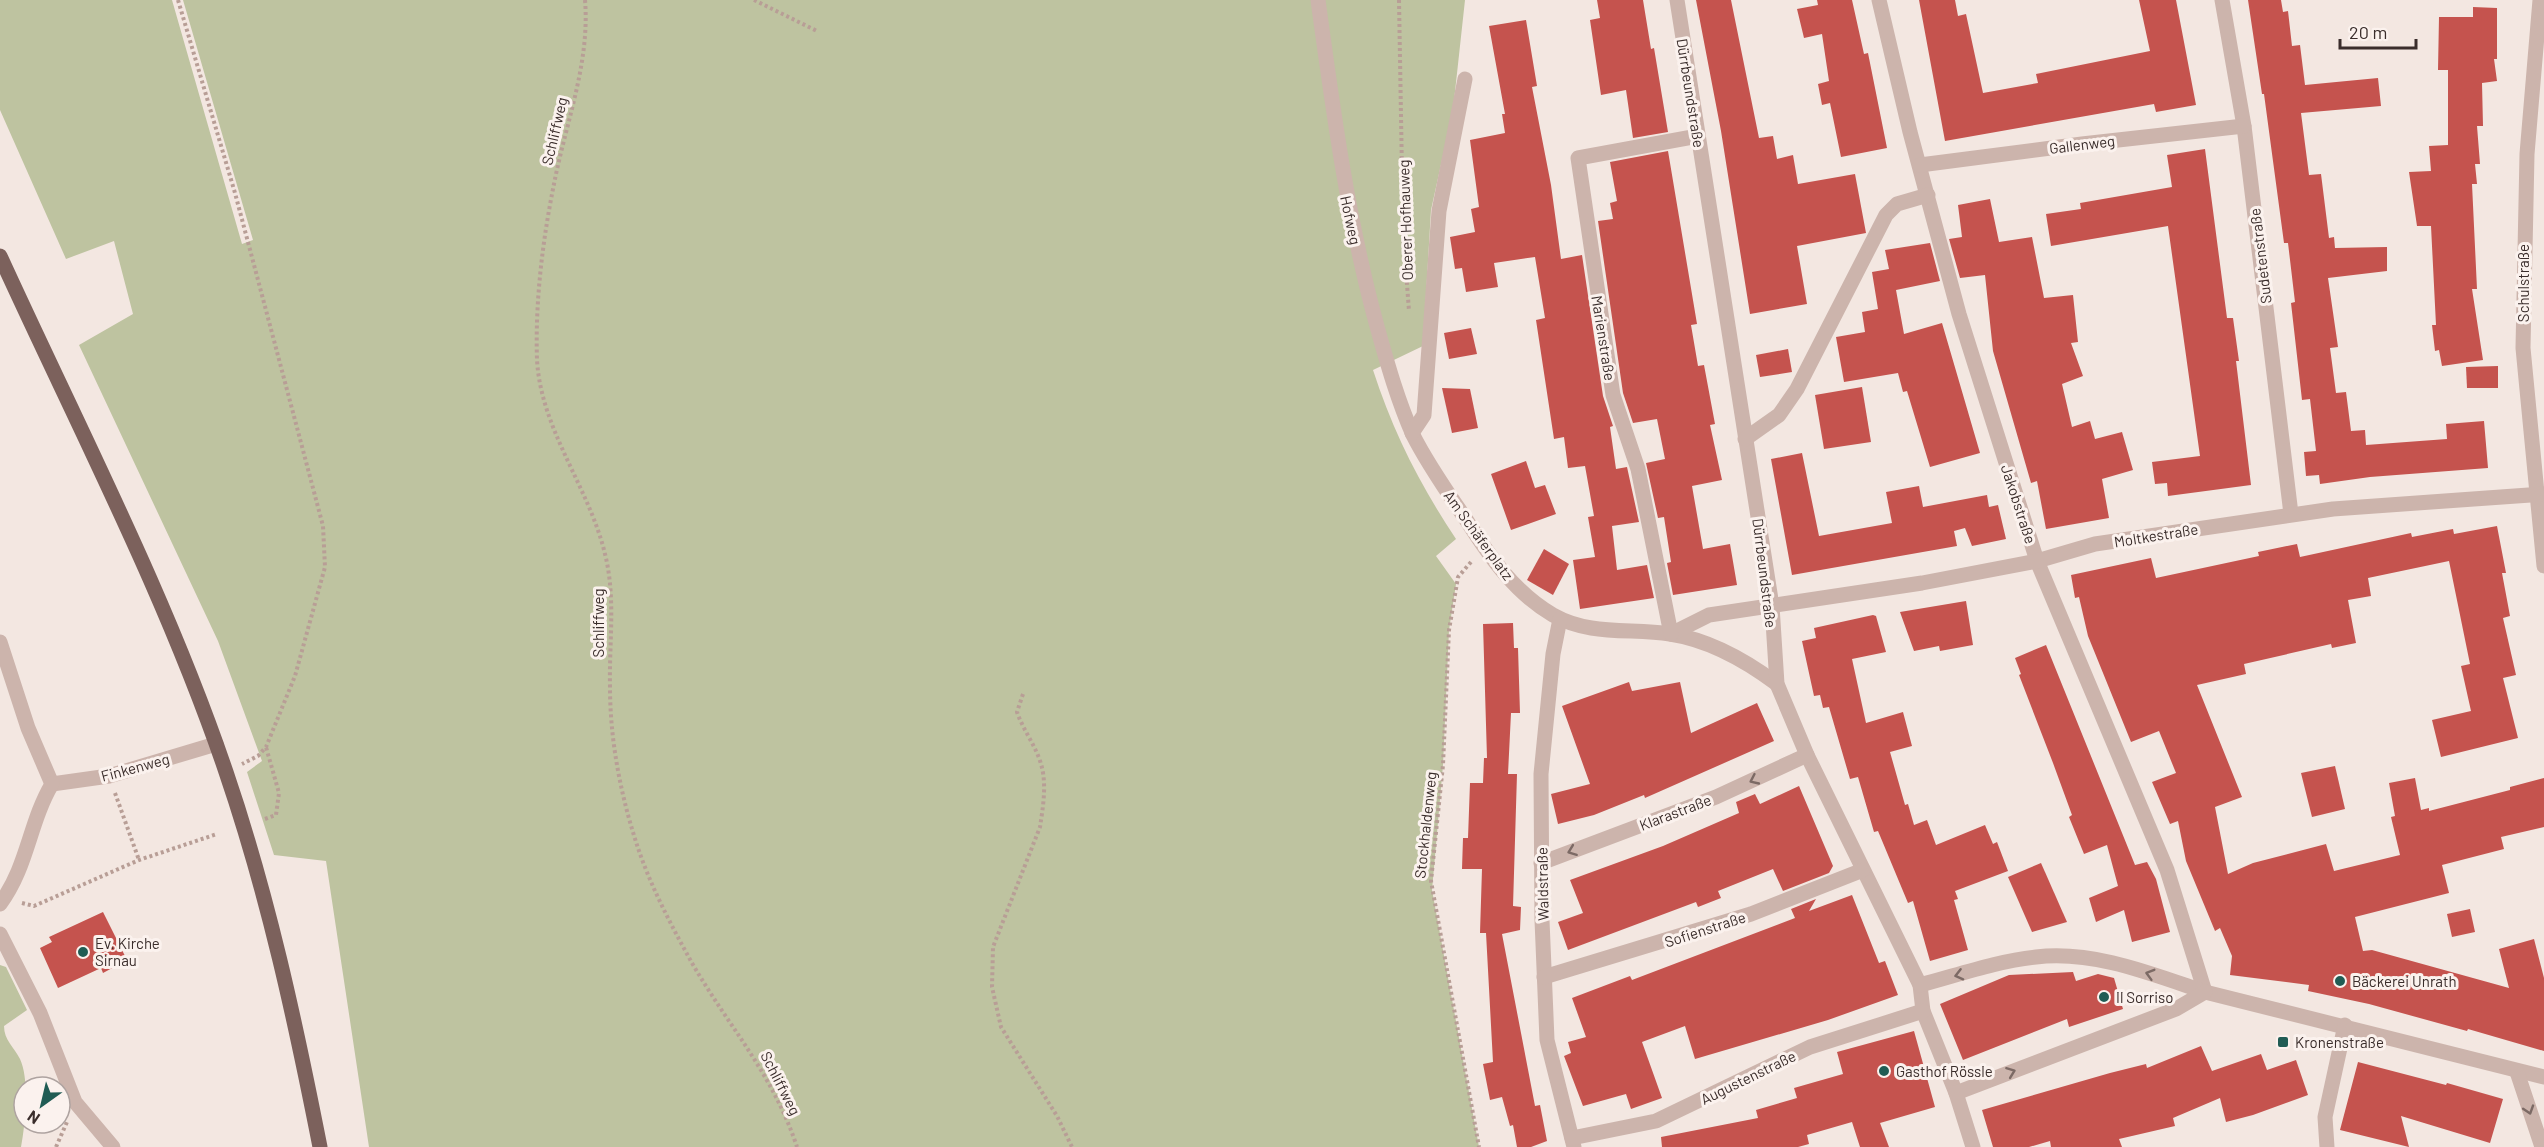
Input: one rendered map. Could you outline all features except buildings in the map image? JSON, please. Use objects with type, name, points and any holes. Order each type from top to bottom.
[{"type":"main road","points":[[0,256],[142,563],[226,771],[267,904],[287,986],[320,1147]]},
{"type":"street","name":"Hofweg","points":[[1318,0],[1353,231],[1387,364],[1412,433]]},
{"type":"street","name":"Dürrbeundstraße","points":[[1677,0],[1772,606],[1777,684],[1807,755],[1920,985],[1923,1011],[1956,1093],[1973,1147]]},
{"type":"street","name":"Jakobstraße","points":[[1880,0],[1959,314],[2037,561],[2167,870],[2205,992]]},
{"type":"street","name":"Sudetenstraße","points":[[2222,0],[2244,126],[2291,514]]},
{"type":"street","name":"Schulstraße","points":[[2540,0],[2527,154],[2523,273],[2524,360],[2540,494],[2544,566]]},
{"type":"street","points":[[1412,433],[1423,419],[1439,211],[1466,79]]},
{"type":"street","name":"Gallenweg","points":[[1920,165],[2244,126]]},
{"type":"street","name":"Marienstraße","points":[[1671,634],[1638,469],[1613,395],[1578,158],[1698,136]]},
{"type":"street","points":[[1745,439],[1771,422],[1787,405],[1886,215],[1897,204],[1928,195]]},
{"type":"street","name":"Am Schäferplatz","points":[[1412,433],[1485,549],[1528,598],[1560,619],[1602,631],[1671,634],[1730,652],[1745,660],[1777,684]]},
{"type":"street","name":"Moltkestraße","points":[[1772,606],[2037,561],[2095,544],[2291,514],[2540,494]]},
{"type":"street","name":"Am Schäferplatz","points":[[1671,634],[1709,615],[1772,606]]},
{"type":"street","name":"Waldstraße","points":[[1560,619],[1553,654],[1542,765],[1541,863],[1547,1040],[1573,1142]]},
{"type":"street","points":[[0,642],[28,728],[52,784],[39,811],[25,860],[2,901]]},
{"type":"street","name":"Finkenweg","points":[[52,784],[109,776],[216,744]]},
{"type":"street","name":"Klarastraße","points":[[1541,863],[1716,796],[1807,755]]},
{"type":"street","name":"Sofienstraße","points":[[1544,977],[1751,914],[1863,870]]},
{"type":"street","points":[[0,934],[40,1013],[75,1102],[113,1147]]},
{"type":"street","points":[[1920,985],[2036,957],[2064,956],[2100,961],[2151,974],[2205,992],[2345,1025],[2517,1072],[2544,1077]]},
{"type":"street","points":[[1956,1093],[2176,1009],[2205,992]]},
{"type":"street","name":"Augustenstraße","points":[[1573,1142],[1656,1121],[1770,1064],[1810,1047],[1923,1011]]},
{"type":"street","points":[[2327,1147],[2325,1117],[2345,1025]]},
{"type":"street","points":[[2517,1072],[2542,1147]]},
{"type":"path","points":[[178,0],[235,193],[323,526],[326,548],[321,587],[295,676],[266,747],[253,759],[226,771]]},
{"type":"path","name":"Schliffweg","points":[[585,0],[582,63],[555,179],[543,252],[537,342],[539,377],[552,425],[606,557],[612,605],[610,710],[621,782],[640,854],[692,963],[770,1083],[797,1147]]},
{"type":"path","points":[[754,0],[817,31]]},
{"type":"path","name":"Oberer Hofhauweg","points":[[1399,0],[1403,231],[1409,315]]},
{"type":"path","name":"Stockhaldenweg","points":[[1479,1147],[1431,881],[1443,765],[1449,630],[1456,584],[1462,570],[1485,549]]},
{"type":"path","points":[[1023,694],[1017,712],[1041,762],[1044,777],[1043,806],[1040,827],[993,946],[992,987],[1001,1028],[1057,1116],[1072,1147]]},
{"type":"path","points":[[265,819],[276,814],[279,793],[266,747]]},
{"type":"path","points":[[109,776],[140,860]]},
{"type":"path","points":[[2,901],[34,906],[140,860],[218,834]]},
{"type":"green space","points":[[0,0],[172,0],[242,244],[253,240],[183,0],[1465,0],[1453,110],[1431,210],[1423,346],[1373,370],[1389,415],[1409,458],[1456,539],[1436,556],[1456,584],[1449,630],[1443,765],[1432,890],[1479,1147],[369,1147],[326,861],[274,855],[247,772],[262,761],[218,641],[79,345],[133,314],[114,241],[66,259],[0,110]]},
{"type":"green space","points":[[0,965],[6,967],[27,1010],[4,1026],[7,1039],[20,1059],[24,1075],[12,1075],[12,1135],[22,1135],[21,1147],[0,1147]]},
{"type":"place","name":"Ev. Kirche Sirnau","points":[[83,952]]},
{"type":"place","name":"Bäckerei Unrath","points":[[2340,981]]},
{"type":"place","name":"Il Sorriso","points":[[2104,997]]},
{"type":"place","name":"Kronenstraße","points":[[2283,1042]]},
{"type":"place","name":"Gasthof Rössle","points":[[1884,1071]]}]
